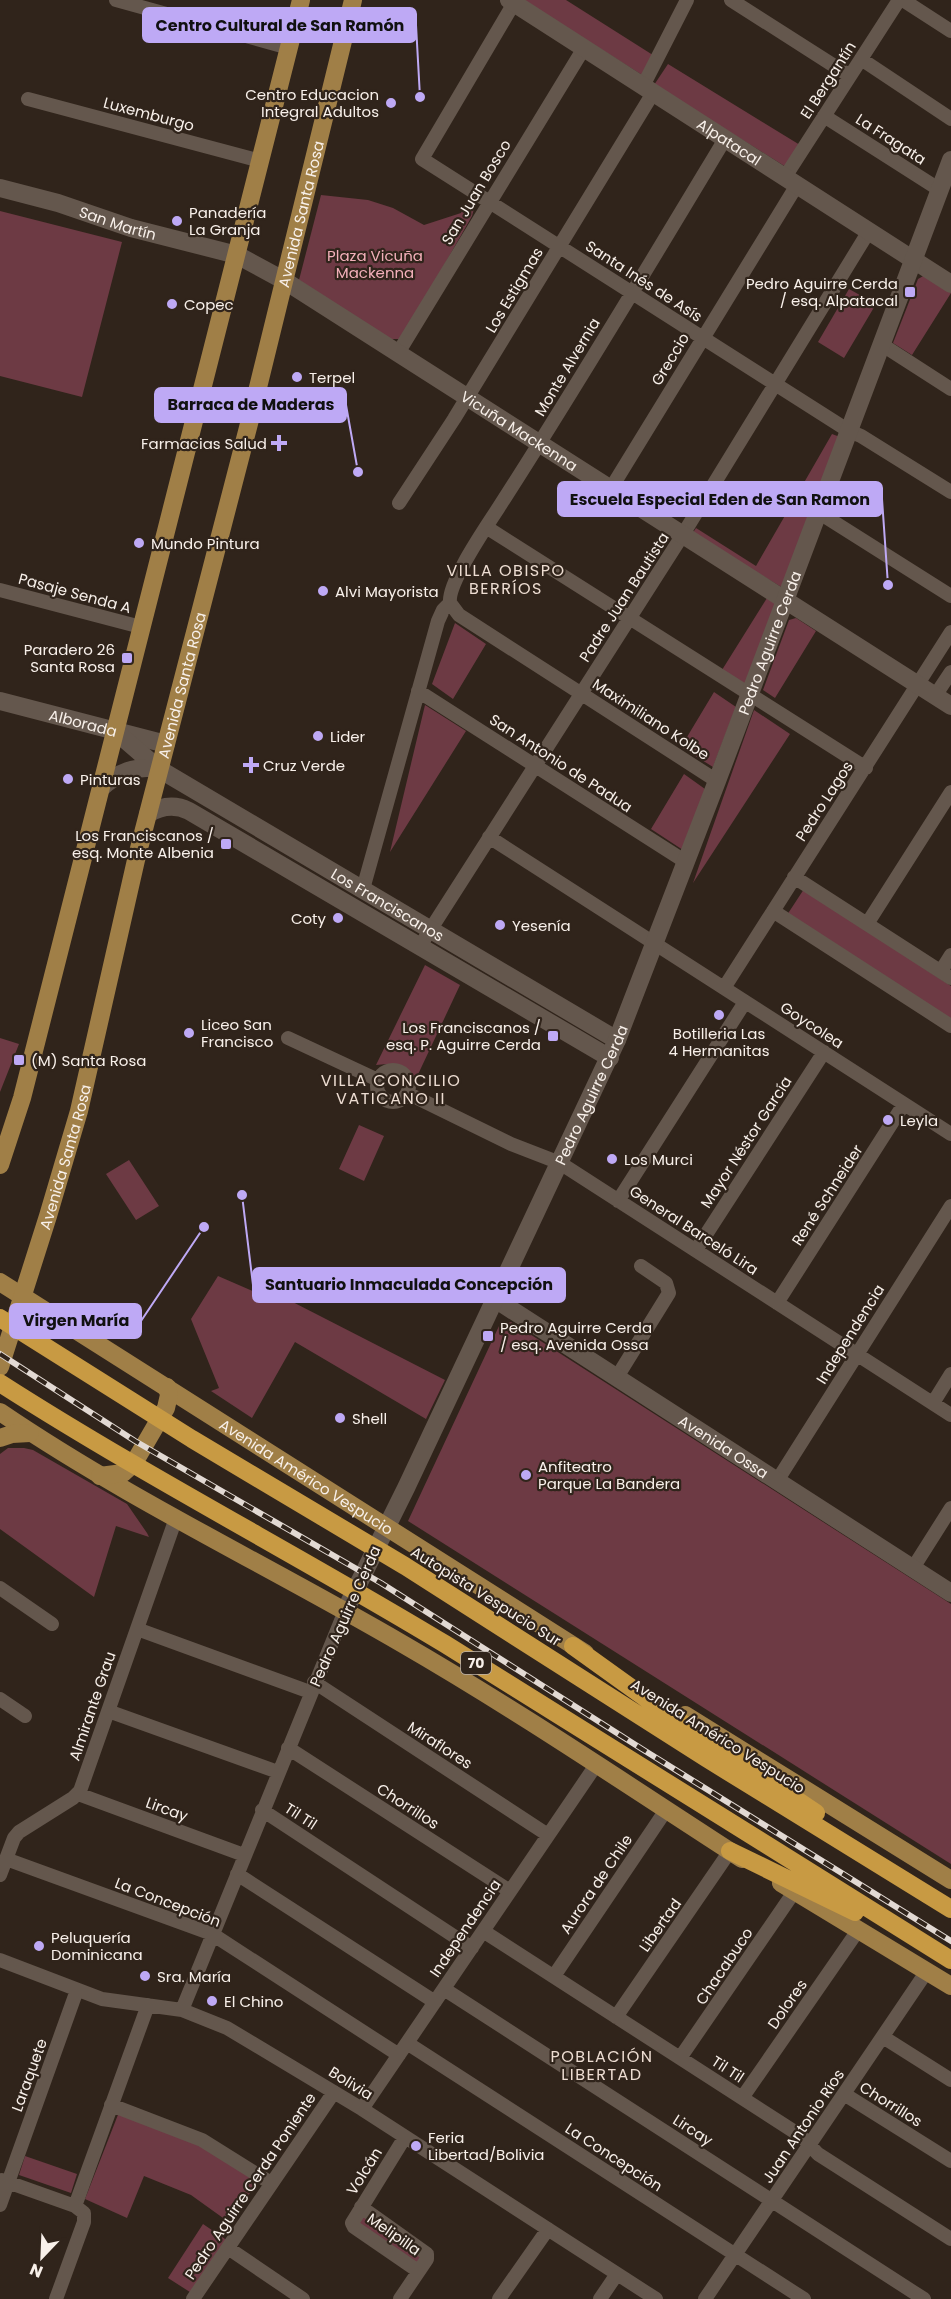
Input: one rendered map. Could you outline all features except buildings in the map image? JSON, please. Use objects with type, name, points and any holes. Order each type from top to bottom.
[{"type":"highway","name":"Autopista Vespucio Sur","points":[[0,1318],[192,1439],[405,1566],[951,1909]]},
{"type":"highway","name":"70","points":[[0,1383],[161,1482],[377,1603],[445,1644],[948,1958]]},
{"type":"highway","points":[[573,1646],[651,1702],[784,1790],[905,1881]]},
{"type":"highway","points":[[730,1851],[948,1958]]},
{"type":"main road","points":[[0,1165],[22,1098],[302,0]]},
{"type":"main road","name":"Avenida Santa Rosa","points":[[0,1367],[74,1130],[159,769],[285,281],[353,0]]},
{"type":"main road","name":"Avenida Américo Vespucio","points":[[0,1282],[21,1303],[383,1532],[573,1646],[951,1880]]},
{"type":"main road","points":[[100,1476],[123,1473],[134,1463],[167,1396]]},
{"type":"main road","points":[[0,1412],[100,1476],[347,1606],[794,1892],[951,1986]]},
{"type":"main road","points":[[0,1438],[12,1434],[30,1433]]},
{"type":"street","points":[[116,0],[289,48]]},
{"type":"street","name":"Los Estigmas","points":[[399,502],[467,398],[560,246],[648,89],[687,0]]},
{"type":"street","points":[[731,0],[850,76]]},
{"type":"street","points":[[901,0],[951,31]]},
{"type":"street","name":"El Bergantín","points":[[791,181],[824,116],[901,0]]},
{"type":"street","name":"Alpatacal","points":[[512,2],[951,284]]},
{"type":"street","name":"Santa Inés de Asís","points":[[512,2],[422,159],[849,431],[861,436],[951,492]]},
{"type":"street","name":"San Juan Bosco","points":[[398,353],[584,48]]},
{"type":"street","points":[[861,59],[951,119]]},
{"type":"street","name":"Luxemburgo","points":[[28,99],[261,161]]},
{"type":"street","name":"La Fragata","points":[[824,116],[940,190]]},
{"type":"street","name":"Monte Alvernia","points":[[363,889],[440,616],[450,603],[453,586],[486,527],[540,444],[725,139]]},
{"type":"street","name":"Pedro Aguirre Cerda","points":[[182,2010],[347,1606],[610,1058],[950,166]]},
{"type":"street","name":"Greccio","points":[[610,489],[702,338],[791,181]]},
{"type":"street","name":"San Martín","points":[[0,188],[58,203],[131,228],[237,255]]},
{"type":"street","name":"Padre Juan Bautista","points":[[420,946],[682,536],[869,231]]},
{"type":"street","name":"Vicuña Mackenna","points":[[237,255],[285,281],[951,706]]},
{"type":"street","points":[[881,344],[951,389]]},
{"type":"street","points":[[818,512],[951,596]]},
{"type":"street","points":[[486,527],[866,768]]},
{"type":"street","name":"Pasaje Senda A","points":[[0,590],[141,627]]},
{"type":"street","name":"Maximiliano Kolbe","points":[[450,603],[459,615],[717,781]]},
{"type":"street","name":"Pedro Lagos","points":[[723,988],[951,632]]},
{"type":"street","points":[[935,696],[951,672]]},
{"type":"street","name":"San Antonio de Padua","points":[[418,691],[686,862]]},
{"type":"street","name":"Alborada","points":[[0,701],[166,744]]},
{"type":"street","name":"Los Franciscanos","points":[[115,730],[159,769],[617,1040]]},
{"type":"street","points":[[100,788],[125,771],[140,767],[159,769]]},
{"type":"street","points":[[867,924],[951,792]]},
{"type":"street","name":"Los Franciscanos","points":[[148,814],[164,807],[184,808],[610,1058]]},
{"type":"street","name":"Goycolea","points":[[489,837],[904,1104],[949,1129]]},
{"type":"street","points":[[317,885],[327,868]]},
{"type":"street","points":[[795,877],[946,975],[951,955]]},
{"type":"street","points":[[773,911],[951,1026]]},
{"type":"street","points":[[618,1201],[745,1002]]},
{"type":"street","points":[[288,1038],[378,1080]]},
{"type":"street","name":"Mayor Néstor García","points":[[696,1250],[824,1052]]},
{"type":"street","points":[[397,1070],[409,1082],[408,1093],[400,1100],[384,1099],[378,1091],[378,1080],[386,1071],[397,1070]]},
{"type":"street","name":"General Barceló Lira","points":[[408,1093],[511,1144],[560,1163],[951,1415]]},
{"type":"street","name":"René Schneider","points":[[777,1303],[904,1104]]},
{"type":"street","name":"Independencia","points":[[777,1481],[951,1206]]},
{"type":"street","points":[[616,1377],[669,1293],[666,1283],[641,1266]]},
{"type":"street","name":"Avenida Ossa","points":[[495,1299],[951,1593]]},
{"type":"street","points":[[933,1403],[951,1374]]},
{"type":"street","points":[[913,1568],[951,1508]]},
{"type":"street","name":"Almirante Grau","points":[[78,1794],[176,1518]]},
{"type":"street","points":[[0,1588],[52,1624]]},
{"type":"street","name":"Miraflores","points":[[137,1629],[312,1687],[548,1835]]},
{"type":"street","points":[[0,1699],[25,1716]]},
{"type":"street","points":[[108,1711],[278,1772]]},
{"type":"street","name":"Chorrillos","points":[[288,1748],[510,1891]]},
{"type":"street","name":"Independencia","points":[[362,2109],[596,1765]]},
{"type":"street","points":[[0,1875],[14,1838],[19,1832],[78,1794]]},
{"type":"street","name":"Lircay","points":[[78,1794],[244,1854]]},
{"type":"street","name":"Til Til","points":[[262,1810],[472,1948]]},
{"type":"street","name":"Aurora de Chile","points":[[554,1977],[666,1810]]},
{"type":"street","name":"Libertad","points":[[616,2017],[730,1851]]},
{"type":"street","name":"La Concepción","points":[[6,1859],[212,1934],[399,2055]]},
{"type":"street","points":[[237,1874],[435,2002]]},
{"type":"street","name":"Chacabuco","points":[[681,2058],[794,1892]]},
{"type":"street","name":"Dolores","points":[[742,2098],[859,1929]]},
{"type":"street","name":"Til Til","points":[[483,1931],[801,2136],[818,2154],[951,2239]]},
{"type":"street","name":"Bolivia","points":[[0,1960],[114,2002],[182,2010],[227,2028],[362,2109],[656,2299]]},
{"type":"street","name":"Juan Antonio Ríos","points":[[705,2299],[927,1971]]},
{"type":"street","name":"Lircay","points":[[444,1989],[924,2299]]},
{"type":"street","name":"Laraquete","points":[[0,2205],[4,2181],[77,1990]]},
{"type":"street","points":[[56,2299],[84,2222],[80,2210],[111,2105],[148,2005]]},
{"type":"street","points":[[883,2037],[951,2080]]},
{"type":"street","name":"La Concepción","points":[[407,2043],[804,2299]]},
{"type":"street","name":"Pedro Aguirre Cerda Poniente","points":[[193,2299],[334,2092]]},
{"type":"street","name":"Chorrillos","points":[[844,2094],[951,2161]]},
{"type":"street","points":[[111,2105],[202,2140],[272,2183]]},
{"type":"street","name":"Volcán","points":[[352,2223],[405,2137]]},
{"type":"street","points":[[4,2181],[80,2210]]},
{"type":"street","name":"Melipilla","points":[[352,2223],[354,2227],[418,2271],[427,2259],[427,2254],[361,2207]]},
{"type":"street","points":[[500,2299],[548,2229]]},
{"type":"street","points":[[228,2248],[300,2298]]},
{"type":"street","points":[[400,2299],[418,2271]]},
{"type":"street","points":[[600,2299],[617,2274]]},
{"type":"green space","points":[[522,0],[566,0],[656,57],[647,78]]},
{"type":"green space","points":[[668,64],[800,145],[786,167],[654,85]]},
{"type":"green space","name":"Plaza Vicuña Mackenna","points":[[321,195],[368,200],[393,208],[424,225],[461,213],[468,198],[475,205],[472,216],[405,334],[399,339],[389,339],[299,280]]},
{"type":"green space","points":[[0,211],[122,242],[82,397],[0,376]]},
{"type":"green space","points":[[925,275],[951,293],[912,355],[893,343],[918,279]]},
{"type":"green space","points":[[849,289],[876,304],[844,358],[818,342]]},
{"type":"green space","points":[[832,434],[840,437],[783,588],[692,534],[696,528],[756,566]]},
{"type":"green space","points":[[767,598],[776,604],[747,685],[722,670]]},
{"type":"green space","points":[[796,618],[816,631],[775,698],[763,690],[789,620]]},
{"type":"green space","points":[[455,623],[486,644],[453,699],[432,684]]},
{"type":"green space","points":[[714,692],[736,707],[713,767],[681,747]]},
{"type":"green space","points":[[425,705],[466,731],[390,852]]},
{"type":"green space","points":[[754,710],[790,734],[693,883]]},
{"type":"green space","points":[[684,774],[705,789],[683,850],[651,829]]},
{"type":"green space","points":[[804,889],[951,986],[951,1024],[787,915]]},
{"type":"green space","points":[[425,965],[460,985],[414,1083],[406,1073],[394,1065],[376,1065]]},
{"type":"green space","points":[[0,1038],[19,1044],[0,1092]]},
{"type":"green space","points":[[359,1125],[384,1136],[364,1181],[339,1169]]},
{"type":"green space","points":[[129,1160],[159,1206],[136,1220],[106,1174]]},
{"type":"green space","points":[[218,1276],[276,1301],[279,1295],[445,1380],[426,1419],[295,1342],[252,1418],[211,1391],[219,1388],[191,1319]]},
{"type":"green space","points":[[511,1322],[951,1604],[951,1864],[408,1521],[499,1326]]},
{"type":"green space","points":[[8,1448],[33,1450],[127,1504],[147,1533],[149,1537],[116,1526],[94,1597],[0,1529],[0,1454]]},
{"type":"green space","points":[[121,2107],[201,2138],[260,2178],[230,2223],[191,2195],[144,2176],[127,2218],[85,2199]]},
{"type":"green space","points":[[25,2156],[77,2174],[71,2193],[19,2175]]},
{"type":"green space","points":[[363,2215],[421,2254],[419,2264],[357,2226]]},
{"type":"green space","points":[[203,2224],[228,2241],[193,2294],[168,2278]]},
{"type":"railway","points":[[0,1354],[135,1441],[381,1583],[951,1941]]},
{"type":"place","name":"Centro Cultural de San Ramón","points":[[420,97]]},
{"type":"place","name":"Centro Educacion Integral Adultos","points":[[391,103]]},
{"type":"place","name":"Panadería La Granja","points":[[177,221]]},
{"type":"place","name":"Pedro Aguirre Cerda / esq. Alpatacal","points":[[910,292]]},
{"type":"place","name":"Copec","points":[[172,304]]},
{"type":"place","name":"Terpel","points":[[297,377]]},
{"type":"place","name":"Farmacias Salud","points":[[279,443]]},
{"type":"place","name":"Barraca de Maderas","points":[[358,472]]},
{"type":"place","name":"Mundo Pintura","points":[[139,543]]},
{"type":"place","name":"Escuela Especial Eden de San Ramon","points":[[888,585]]},
{"type":"place","name":"Alvi Mayorista","points":[[323,591]]},
{"type":"place","name":"Paradero 26 Santa Rosa","points":[[127,658]]},
{"type":"place","name":"Lider","points":[[318,736]]},
{"type":"place","name":"Cruz Verde","points":[[251,765]]},
{"type":"place","name":"Pinturas","points":[[68,779]]},
{"type":"place","name":"Los Franciscanos / esq. Monte Albenia","points":[[226,844]]},
{"type":"place","name":"Coty","points":[[338,918]]},
{"type":"place","name":"Yesenía","points":[[500,925]]},
{"type":"place","name":"Botilleria Las 4 Hermanitas","points":[[719,1015]]},
{"type":"place","name":"Liceo San Francisco","points":[[189,1033]]},
{"type":"place","name":"Los Franciscanos / esq. P. Aguirre Cerda","points":[[553,1036]]},
{"type":"place","name":"(M) Santa Rosa","points":[[19,1060]]},
{"type":"place","name":"Leyla","points":[[888,1120]]},
{"type":"place","name":"Los Murci","points":[[612,1159]]},
{"type":"place","name":"Santuario Inmaculada Concepción","points":[[242,1195]]},
{"type":"place","name":"Virgen María","points":[[204,1227]]},
{"type":"place","name":"Pedro Aguirre Cerda / esq. Avenida Ossa","points":[[488,1336]]},
{"type":"place","name":"Shell","points":[[340,1418]]},
{"type":"place","name":"Anfiteatro Parque La Bandera","points":[[526,1475]]},
{"type":"place","name":"Peluquería Dominicana","points":[[39,1946]]},
{"type":"place","name":"Sra. María","points":[[145,1976]]},
{"type":"place","name":"El Chino","points":[[212,2001]]},
{"type":"place","name":"Feria Libertad/Bolivia","points":[[416,2146]]},
{"type":"district","name":"VILLA OBISPO BERRÍOS","points":[[506,579]]},
{"type":"district","name":"VILLA CONCILIO VATICANO II","points":[[391,1089]]},
{"type":"district","name":"POBLACIÓN LIBERTAD","points":[[602,2065]]}]
